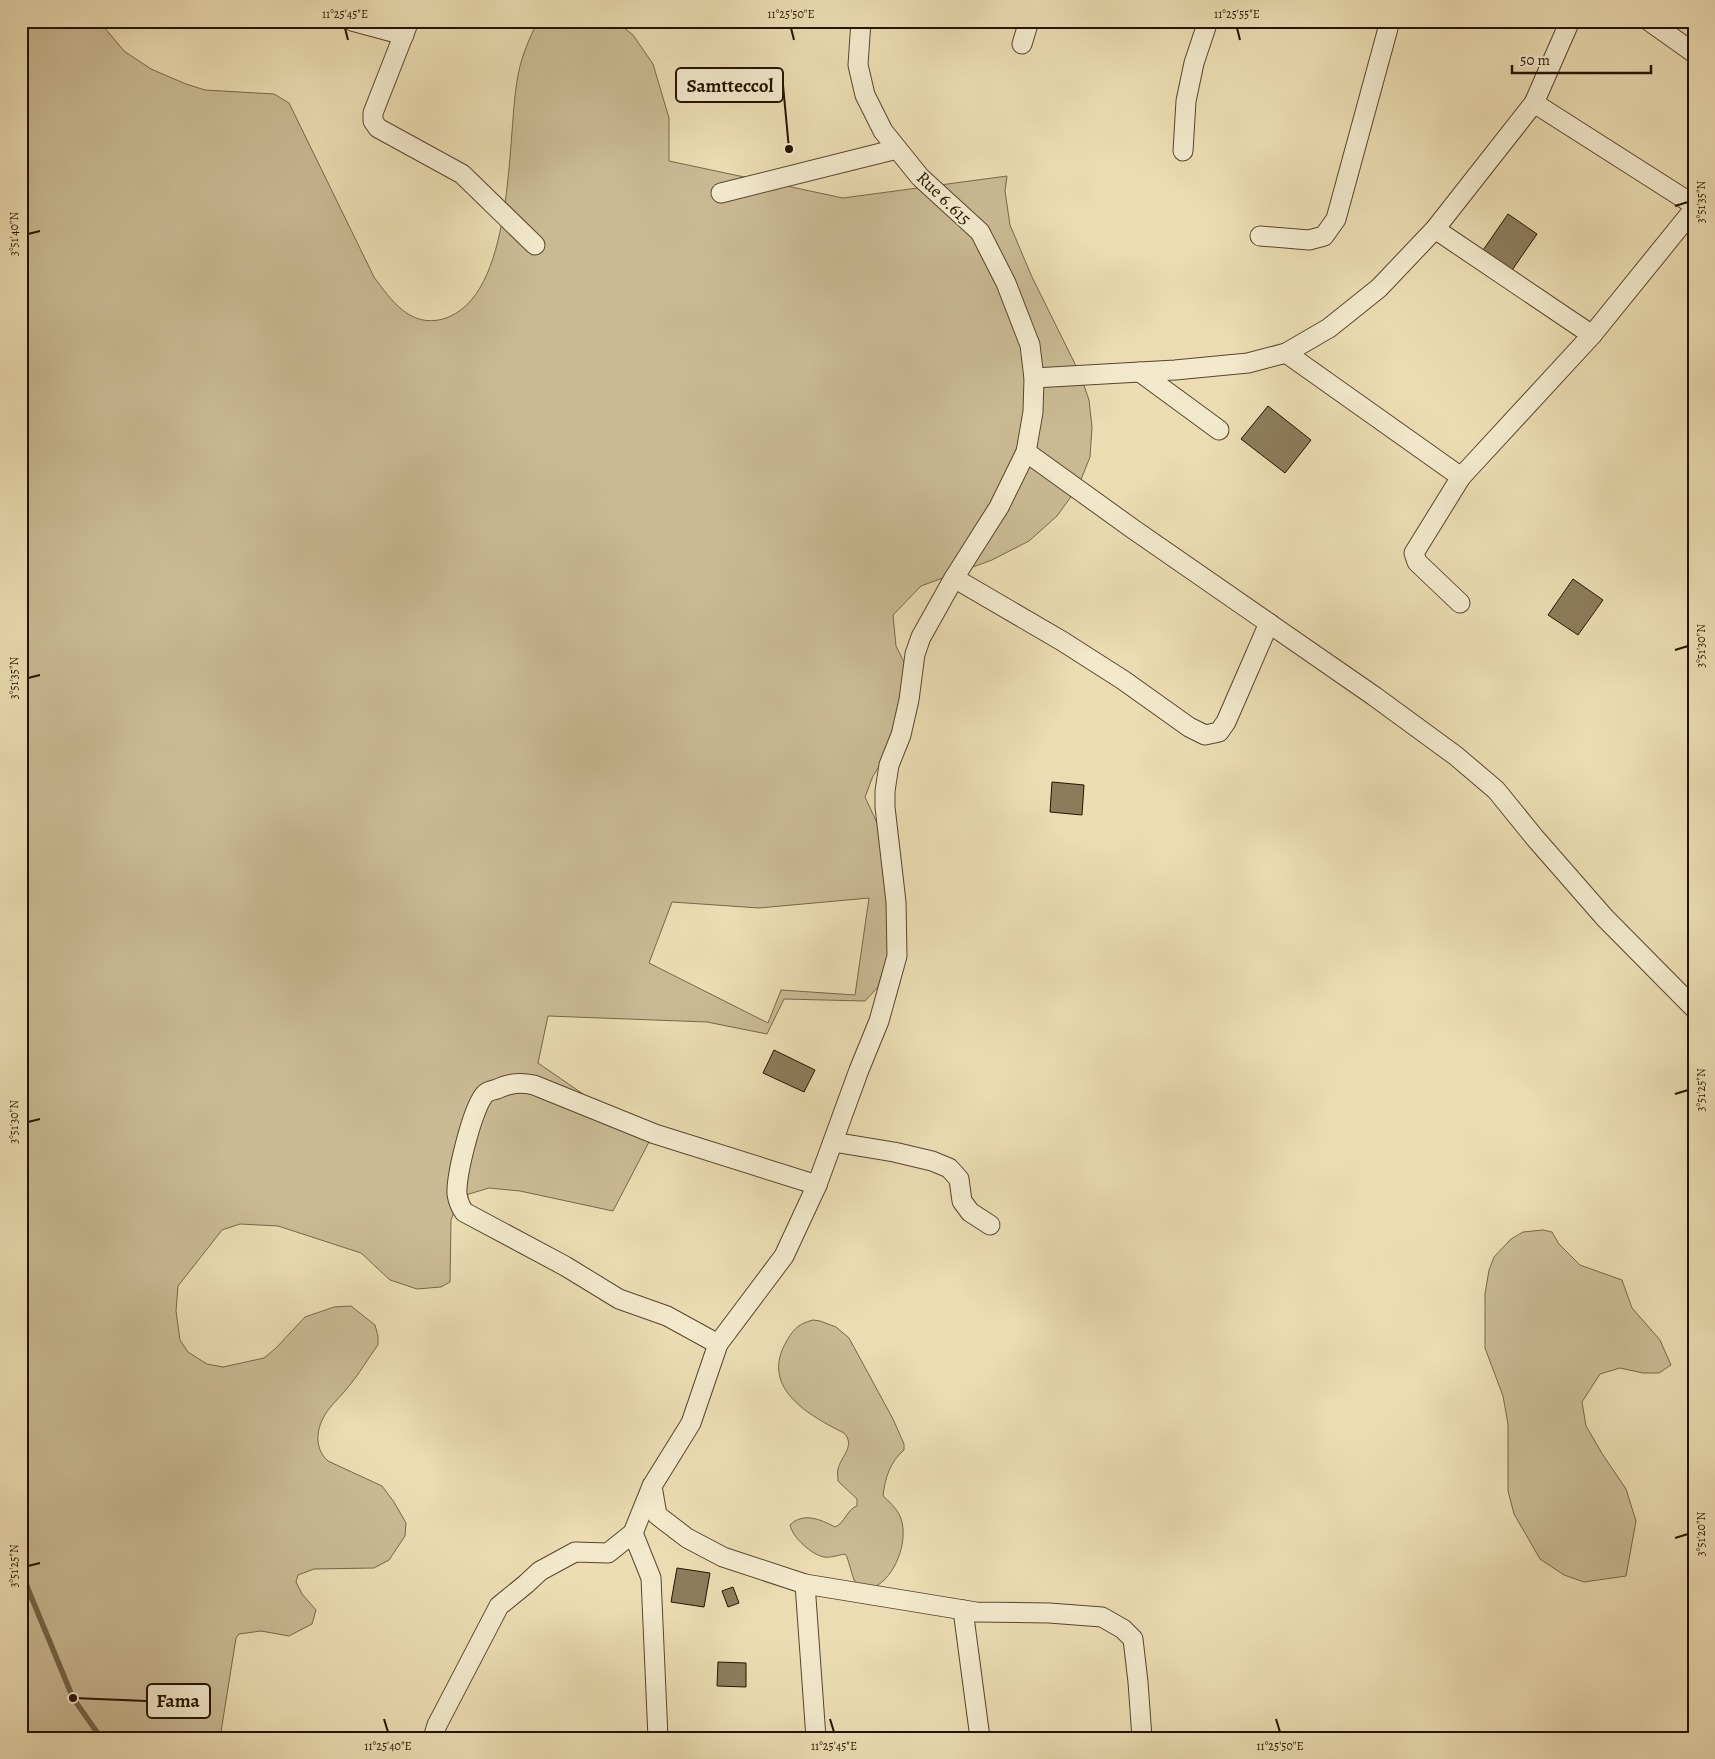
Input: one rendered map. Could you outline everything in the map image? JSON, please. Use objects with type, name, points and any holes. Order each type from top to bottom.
[{"type":"street","points":[[352,21],[407,28],[373,113],[374,121],[378,128],[462,174],[535,245]]},
{"type":"street","name":"Rue 6.615","points":[[633,1533],[652,1486],[691,1423],[718,1344],[784,1256],[817,1185],[879,1021],[897,956],[896,902],[885,791],[889,765],[901,735],[909,700],[916,654],[921,637],[954,578],[999,507],[1026,452],[1033,412],[1034,378],[1030,345],[1006,283],[980,232],[920,177],[884,131],[865,95],[858,66],[861,21]]},
{"type":"street","points":[[1022,44],[1029,21]]},
{"type":"street","points":[[1183,151],[1186,101],[1194,63],[1208,21]]},
{"type":"street","points":[[1260,236],[1309,240],[1324,236],[1336,219],[1390,21]]},
{"type":"street","points":[[1034,378],[1248,363],[1286,353],[1329,328],[1379,288],[1435,229],[1534,103],[1570,21]]},
{"type":"street","points":[[1649,21],[1694,53]]},
{"type":"street","points":[[1460,603],[1417,562],[1414,553],[1461,477],[1592,335],[1694,207],[1534,103]]},
{"type":"street","points":[[721,192],[897,148]]},
{"type":"street","points":[[1435,229],[1592,335]]},
{"type":"street","points":[[1286,353],[1461,477]]},
{"type":"street","points":[[1140,372],[1219,430]]},
{"type":"street","points":[[1026,452],[1456,756],[1496,790],[1605,918],[1694,1008]]},
{"type":"street","points":[[954,578],[1062,641],[1189,727],[1205,735],[1219,732],[1226,722],[1269,623]]},
{"type":"street","points":[[718,1344],[667,1316],[619,1300],[565,1266],[464,1212],[459,1203],[457,1191],[463,1152],[476,1109],[486,1093],[507,1084],[520,1082],[534,1085],[655,1134],[817,1185]]},
{"type":"street","points":[[833,1142],[894,1152],[932,1161],[949,1168],[959,1179],[962,1201],[970,1212],[990,1225]]},
{"type":"street","points":[[652,1486],[657,1515],[687,1538],[723,1557],[805,1584],[976,1612],[1049,1612],[1102,1617],[1123,1629],[1133,1639],[1142,1738]]},
{"type":"street","points":[[433,1738],[499,1606],[547,1567],[576,1552],[608,1553],[633,1533],[651,1578],[658,1738]]},
{"type":"street","points":[[805,1584],[816,1738]]},
{"type":"street","points":[[963,1610],[980,1738]]},
{"type":"shaded area","points":[[21,21],[99,21],[124,51],[151,69],[205,90],[274,94],[289,103],[374,277],[387,295],[403,310],[411,316],[431,321],[443,319],[466,305],[484,281],[495,250],[503,215],[518,73],[522,58],[539,21],[616,21],[633,35],[653,64],[669,118],[669,161],[843,198],[1007,176],[1005,191],[1010,225],[1032,277],[1080,374],[1089,400],[1092,427],[1090,457],[1078,487],[1057,516],[1029,541],[992,560],[921,586],[893,615],[896,646],[908,670],[890,750],[873,776],[865,797],[878,825],[899,916],[878,987],[865,1001],[784,999],[767,1034],[707,1022],[548,1016],[538,1063],[650,1140],[613,1211],[520,1191],[489,1188],[469,1194],[457,1203],[451,1220],[450,1282],[441,1287],[417,1289],[390,1280],[361,1253],[278,1226],[240,1224],[222,1230],[178,1286],[176,1311],[180,1340],[188,1352],[207,1364],[223,1367],[264,1358],[305,1317],[334,1307],[351,1306],[375,1325],[378,1345],[353,1381],[325,1415],[319,1428],[318,1442],[323,1455],[328,1461],[382,1486],[406,1523],[405,1536],[389,1560],[374,1568],[314,1569],[298,1575],[296,1582],[302,1594],[316,1610],[312,1624],[289,1636],[261,1631],[239,1634],[236,1638],[220,1738],[21,1738]],"holes":[[[869,898],[855,995],[781,990],[768,1023],[649,963],[672,902],[759,908]]]},
{"type":"shaded area","points":[[1543,1230],[1552,1232],[1559,1244],[1580,1265],[1622,1280],[1632,1308],[1660,1340],[1671,1365],[1659,1373],[1643,1373],[1620,1368],[1600,1374],[1582,1402],[1586,1426],[1626,1489],[1636,1521],[1626,1576],[1584,1582],[1564,1575],[1540,1559],[1514,1514],[1508,1491],[1508,1424],[1503,1396],[1485,1348],[1485,1294],[1489,1270],[1494,1257],[1511,1239],[1523,1232]]},
{"type":"shaded area","points":[[813,1320],[836,1327],[849,1338],[893,1419],[904,1444],[904,1450],[895,1460],[889,1471],[883,1496],[892,1504],[899,1514],[902,1523],[903,1532],[900,1552],[891,1571],[875,1587],[862,1587],[854,1580],[845,1554],[832,1557],[819,1556],[798,1540],[790,1525],[800,1519],[812,1518],[835,1527],[857,1506],[857,1499],[838,1481],[838,1469],[848,1447],[849,1442],[847,1438],[844,1433],[817,1418],[793,1399],[784,1387],[779,1374],[779,1360],[788,1339],[799,1326]]},
{"type":"building","points":[[1508,214],[1537,234],[1508,276],[1479,256]]},
{"type":"building","points":[[1268,406],[1311,440],[1285,473],[1241,439]]},
{"type":"building","points":[[1573,579],[1603,600],[1578,635],[1548,615]]},
{"type":"building","points":[[1052,782],[1084,785],[1082,815],[1050,812]]},
{"type":"building","points":[[774,1050],[815,1070],[804,1092],[763,1073]]},
{"type":"building","points":[[677,1568],[710,1573],[704,1607],[671,1602]]},
{"type":"building","points":[[733,1587],[739,1603],[728,1607],[722,1591]]},
{"type":"building","points":[[718,1662],[746,1663],[746,1687],[717,1686]]},
{"type":"waterway","points":[[21,1572],[73,1698],[101,1738]]},
{"type":"place","name":"Samtteccol","points":[[789,149]]},
{"type":"place","name":"Fama","points":[[73,1698]]}]
